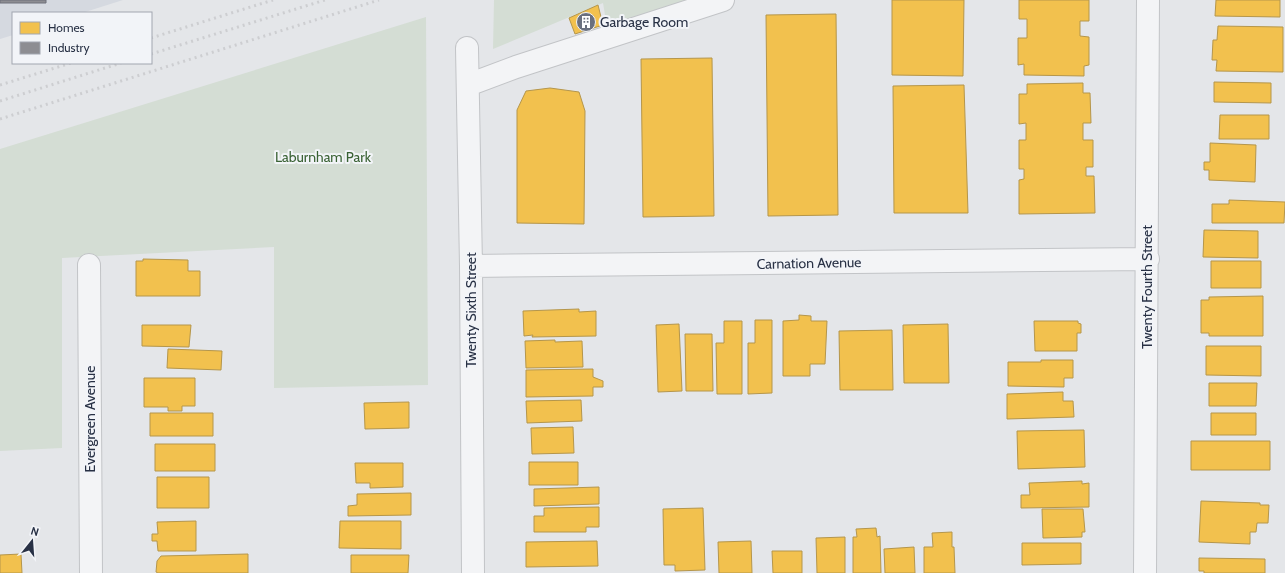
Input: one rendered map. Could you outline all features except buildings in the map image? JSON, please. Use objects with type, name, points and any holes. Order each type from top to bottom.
[{"type":"street","points":[[468,86],[516,67],[723,0]]},
{"type":"street","name":"Twenty Fourth Street","points":[[1145,573],[1148,259],[1148,0]]},
{"type":"street","name":"Twenty Sixth Street","points":[[467,48],[471,266],[473,573]]},
{"type":"street","name":"Carnation Avenue","points":[[471,266],[1148,259]]},
{"type":"street","name":"Evergreen Avenue","points":[[89,264],[91,573]]},
{"type":"shaded area","points":[[0,0],[123,0],[85,12],[12,12],[12,35],[0,39]]},
{"type":"green space","points":[[494,0],[695,0],[607,27],[603,3],[493,49]]},
{"type":"green space","name":"Laburnham Park","points":[[426,17],[428,385],[274,388],[274,247],[62,258],[62,448],[0,451],[0,149]]},
{"type":"railway","points":[[152,38],[273,0]]},
{"type":"railway","points":[[152,54],[325,0]]},
{"type":"railway","points":[[0,119],[379,0]]},
{"type":"railway","points":[[0,85],[68,64]]},
{"type":"railway","points":[[0,101],[118,64]]},
{"type":"place","name":"Garbage Room","points":[[586,22]]}]
